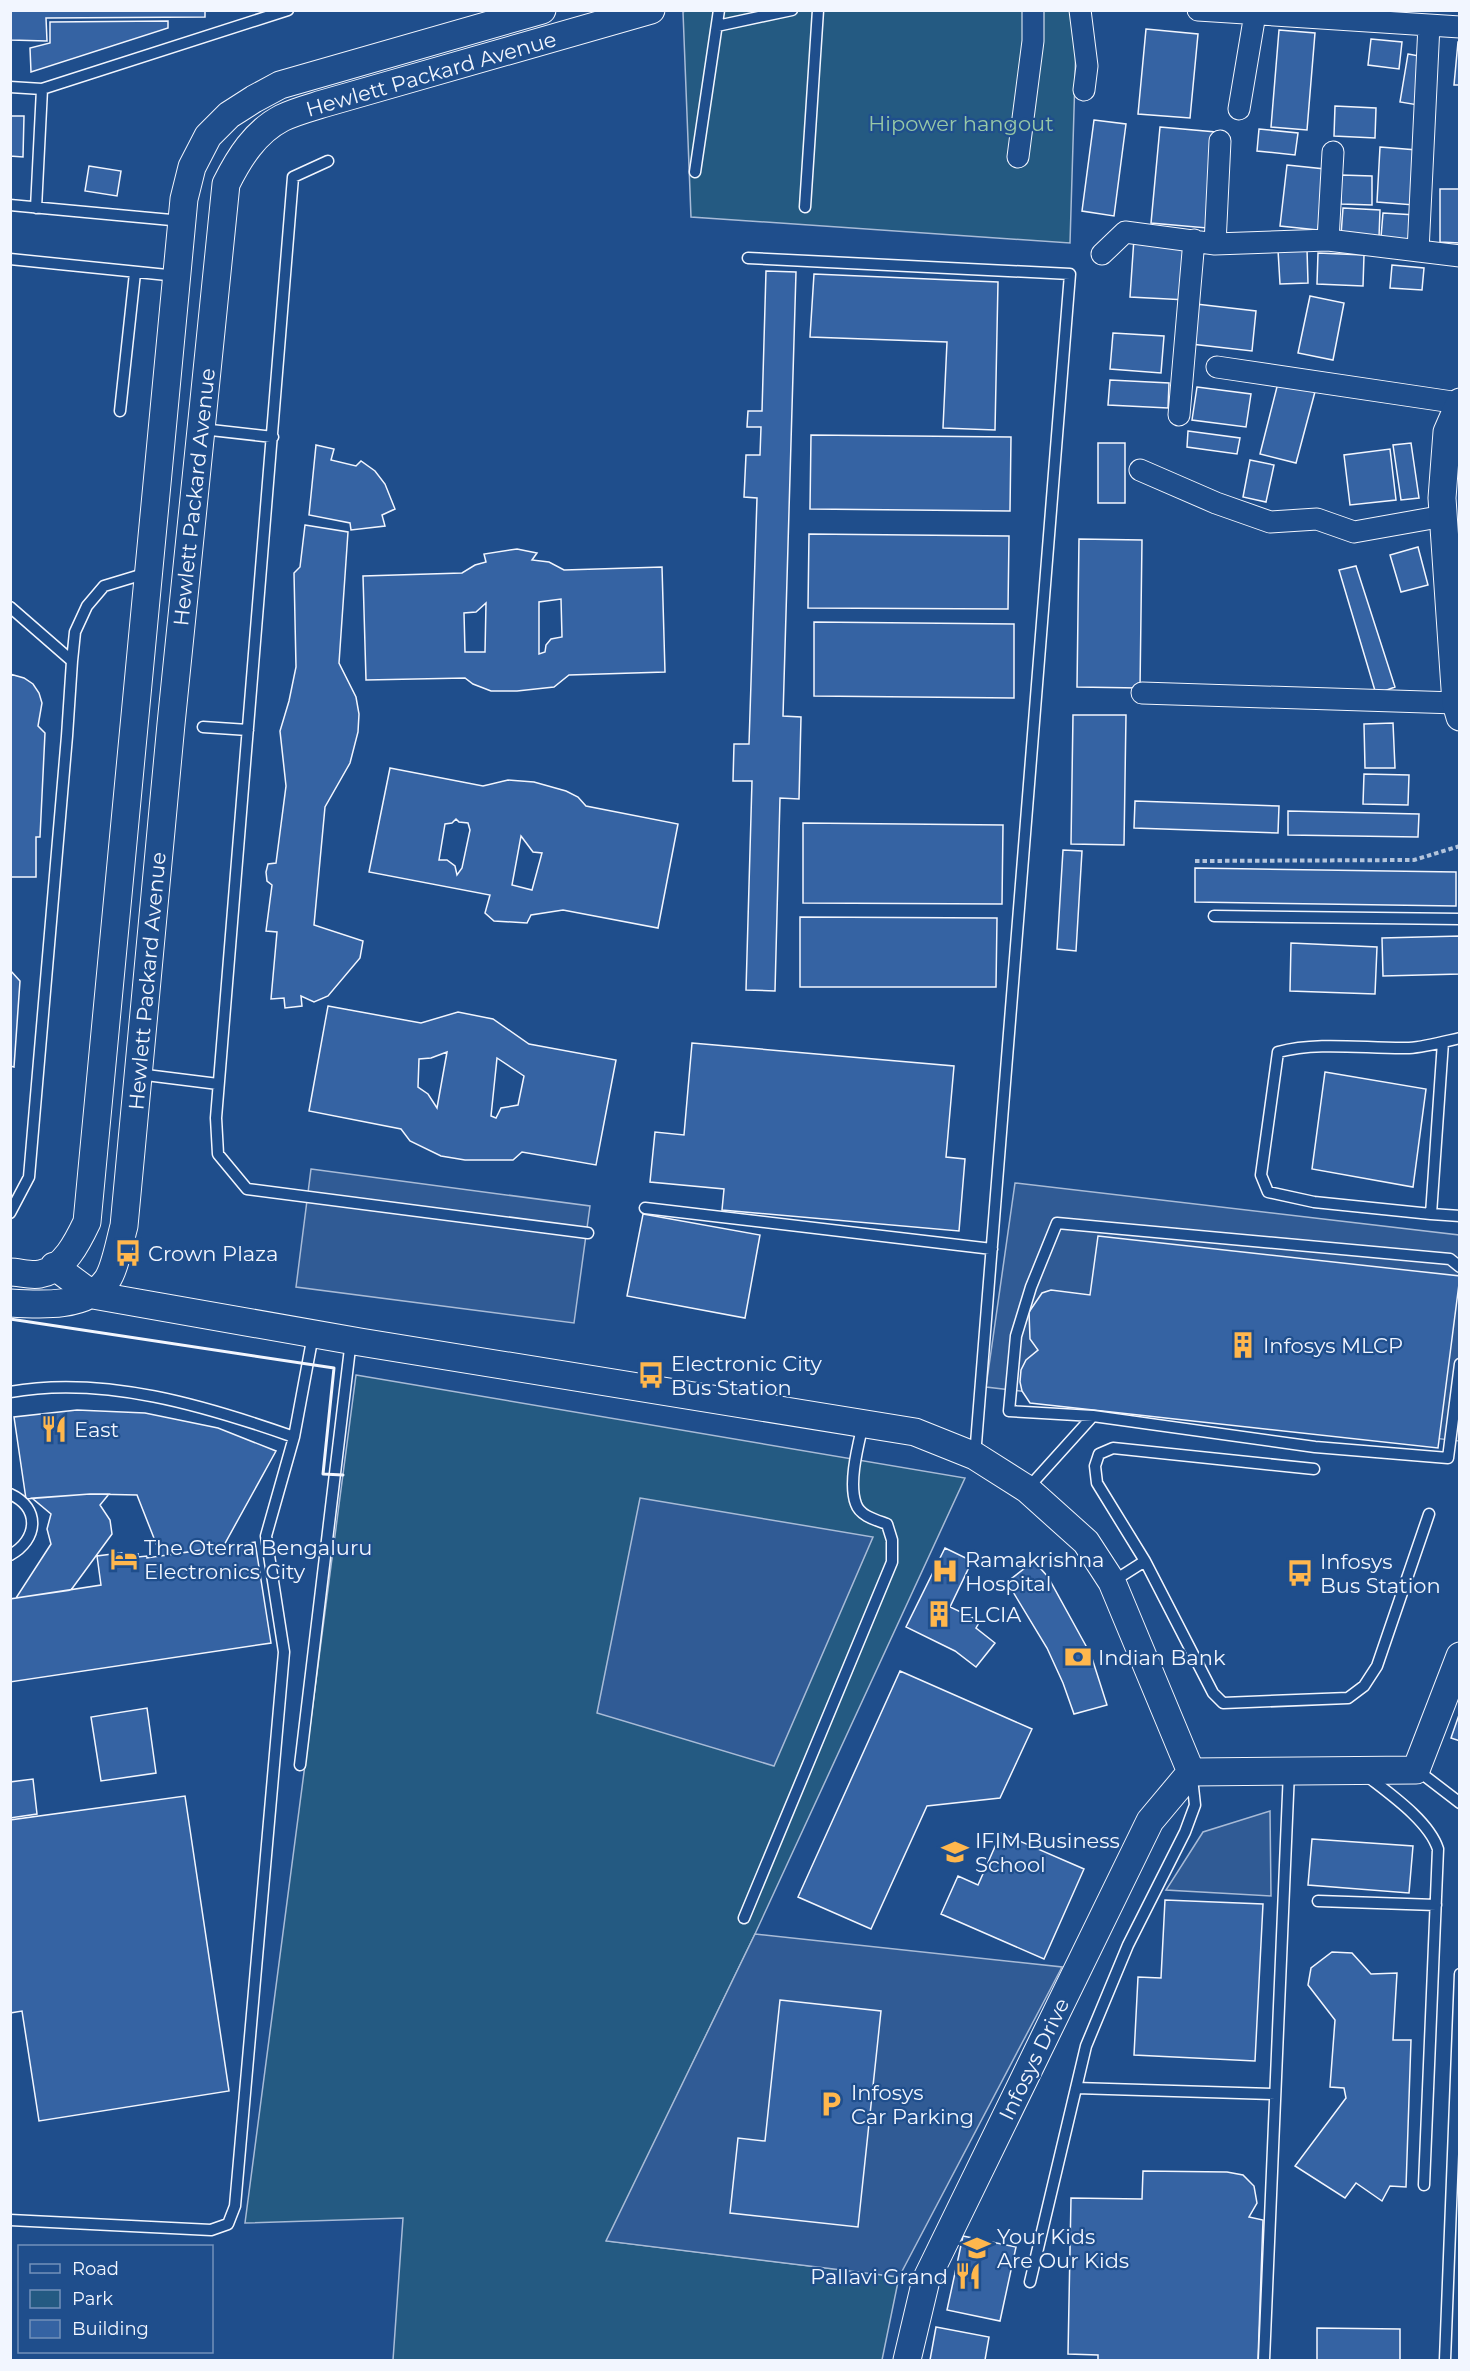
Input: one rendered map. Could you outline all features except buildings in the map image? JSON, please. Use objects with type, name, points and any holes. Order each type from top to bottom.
[{"type":"street","name":"Hewlett Packard Avenue","points":[[63,1259],[87,1222],[184,199],[192,167],[208,136],[229,115],[280,85],[497,17],[542,10]]},
{"type":"street","name":"Hewlett Packard Avenue","points":[[100,1287],[124,1226],[226,184],[240,157],[258,136],[281,118],[331,101],[651,10]]},
{"type":"street","points":[[1018,157],[1033,41],[1033,10]]},
{"type":"street","points":[[1080,10],[1087,66],[1084,90]]},
{"type":"street","points":[[1198,10],[1460,27]]},
{"type":"street","points":[[1239,110],[1255,14]]},
{"type":"street","points":[[1418,250],[1429,25]]},
{"type":"street","points":[[1215,244],[1220,141]]},
{"type":"street","points":[[1328,240],[1333,152]]},
{"type":"street","points":[[192,167],[226,184]]},
{"type":"street","points":[[1102,254],[1125,232],[1215,244],[1328,240],[1460,256]]},
{"type":"street","points":[[1179,415],[1194,240]]},
{"type":"street","points":[[1142,693],[1458,710],[1453,542],[1444,516],[1442,498],[1447,432],[1459,402],[1217,367]]},
{"type":"street","points":[[1140,470],[1216,503],[1270,522],[1317,519],[1354,532],[1444,516]]},
{"type":"street","points":[[10,1272],[40,1274],[63,1259],[100,1287],[314,1334],[915,1432],[975,1456],[1028,1489],[1086,1542],[1112,1582],[1191,1772],[1416,1770],[1460,1656]]},
{"type":"street","points":[[10,1303],[49,1306],[100,1287]]},
{"type":"street","name":"Infosys Drive","points":[[907,2361],[927,2280],[932,2269],[1150,1821],[1191,1772]]},
{"type":"lane","points":[[10,87],[42,89],[288,10]]},
{"type":"lane","points":[[695,172],[718,10]]},
{"type":"lane","points":[[717,26],[792,10]]},
{"type":"lane","points":[[805,207],[818,10]]},
{"type":"lane","points":[[36,208],[42,89]]},
{"type":"lane","points":[[328,161],[293,177],[218,1084],[216,1118],[218,1154],[247,1189],[588,1233]]},
{"type":"lane","points":[[10,205],[182,220]]},
{"type":"lane","points":[[748,258],[1070,274],[975,1456]]},
{"type":"lane","points":[[10,259],[177,276]]},
{"type":"lane","points":[[120,411],[135,273]]},
{"type":"lane","points":[[201,429],[273,437]]},
{"type":"lane","points":[[10,1214],[29,1177],[75,632],[87,606],[104,586],[149,573]]},
{"type":"lane","points":[[10,607],[72,661]]},
{"type":"lane","points":[[203,727],[248,730]]},
{"type":"lane","points":[[1214,916],[1460,919]]},
{"type":"lane","points":[[1460,1038],[1412,1048],[1298,1047],[1278,1052],[1261,1175],[1268,1192],[1314,1202],[1460,1216]]},
{"type":"lane","points":[[1431,1214],[1443,1042]]},
{"type":"lane","points":[[138,1074],[218,1084]]},
{"type":"lane","points":[[645,1208],[992,1249]]},
{"type":"lane","points":[[1460,1267],[1450,1259],[1057,1223],[1031,1287],[1016,1336],[1009,1412],[1093,1416],[1315,1447],[1448,1458],[1460,1364]]},
{"type":"lane","points":[[10,2220],[212,2230],[228,2224],[235,2206],[285,1652],[266,1536],[294,1437],[314,1334]]},
{"type":"lane","points":[[300,1764],[351,1340]]},
{"type":"lane","points":[[10,1392],[36,1387],[122,1390],[217,1410],[294,1437]]},
{"type":"lane","points":[[1028,1489],[1093,1416]]},
{"type":"lane","points":[[744,1918],[892,1562],[892,1540],[887,1524],[867,1516],[856,1505],[854,1478],[863,1424]]},
{"type":"lane","points":[[1314,1469],[1113,1449],[1099,1454],[1095,1466],[1097,1483],[1145,1561],[1213,1693],[1223,1703],[1348,1698],[1364,1686],[1377,1666],[1429,1514]]},
{"type":"lane","points":[[10,1494],[24,1502],[31,1514],[32,1528],[29,1539],[21,1549],[10,1555]]},
{"type":"lane","points":[[1112,1582],[1145,1561]]},
{"type":"lane","points":[[1360,1770],[1424,1826],[1436,1841],[1438,1849],[1424,2185]]},
{"type":"lane","points":[[1416,1770],[1460,1803]]},
{"type":"lane","points":[[1264,2361],[1289,1771]]},
{"type":"lane","points":[[1030,2282],[1086,2046],[1128,1945],[1189,1823],[1195,1805],[1191,1772]]},
{"type":"lane","points":[[1318,1900],[1436,1905]]},
{"type":"lane","points":[[1445,2361],[1460,1974]]},
{"type":"lane","points":[[1076,2088],[1275,2094]]},
{"type":"path","points":[[1195,861],[1414,860],[1460,846]]},
{"type":"green space","name":"Hipower hangout","points":[[687,10],[1077,11],[1070,243],[691,217],[683,12]]},
{"type":"green space","points":[[356,1375],[965,1478],[755,1934],[607,2241],[899,2277],[882,2360],[393,2360],[403,2218],[245,2223]]},
{"type":"shaded area","points":[[311,1169],[590,1206],[574,1323],[296,1287]]},
{"type":"shaded area","name":"Infosys MLCP","points":[[1015,1183],[1459,1235],[1459,1441],[986,1387]]},
{"type":"shaded area","points":[[640,1498],[873,1537],[774,1766],[597,1713]]},
{"type":"shaded area","points":[[1270,1811],[1271,1896],[1166,1890],[1203,1832]]},
{"type":"shaded area","name":"Infosys Car Parking","points":[[755,1934],[1062,1967],[899,2277],[606,2241]]},
{"type":"wall","points":[[10,1319],[334,1368],[323,1474],[343,1475]]},
{"type":"place","name":"Crown Plaza","points":[[128,1253]]},
{"type":"place","name":"Infosys MLCP","points":[[1243,1345]]},
{"type":"place","name":"Electronic City Bus Station","points":[[651,1375]]},
{"type":"place","name":"East","points":[[54,1429]]},
{"type":"place","name":"The Oterra Bengaluru Electronics City","points":[[124,1559]]},
{"type":"place","name":"Ramakrishna Hospital","points":[[945,1571]]},
{"type":"place","name":"Infosys Bus Station","points":[[1300,1573]]},
{"type":"place","name":"ELCIA","points":[[939,1614]]},
{"type":"place","name":"Indian Bank","points":[[1078,1657]]},
{"type":"place","name":"IFIM Business School","points":[[955,1852]]},
{"type":"place","name":"Infosys Car Parking","points":[[831,2104]]},
{"type":"place","name":"Your Kids Are Our Kids","points":[[977,2248]]},
{"type":"place","name":"Pallavi Grand","points":[[968,2276]]}]
